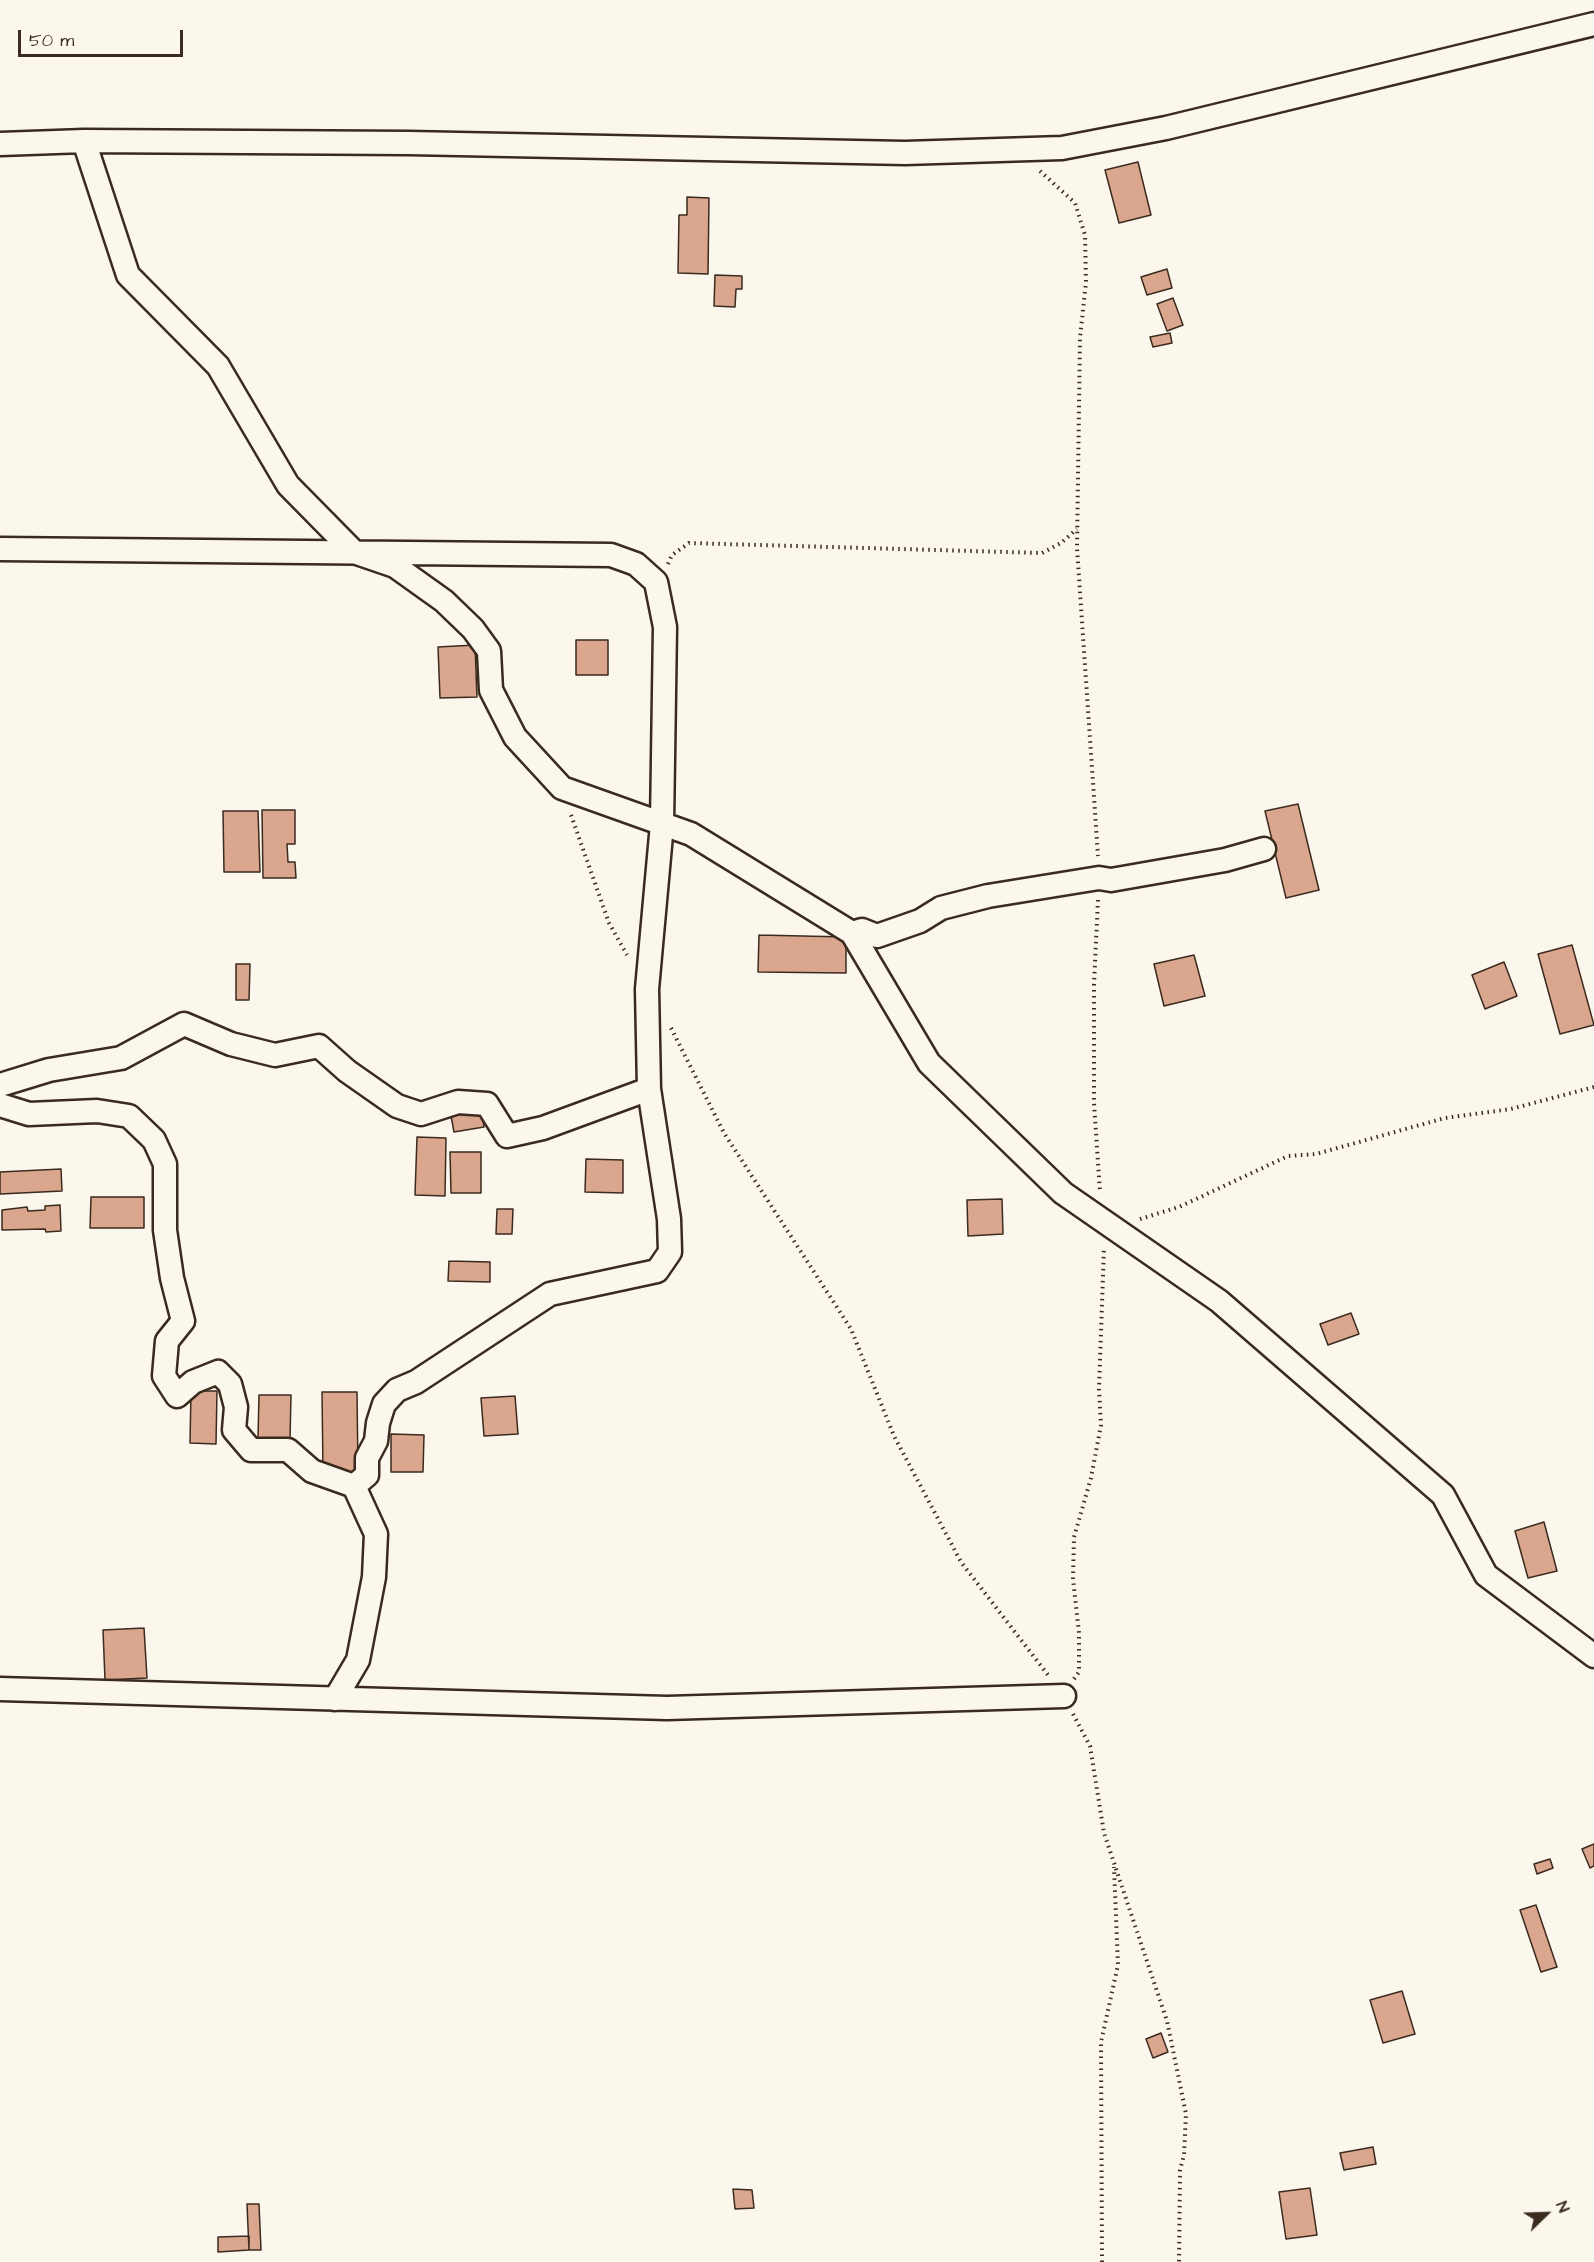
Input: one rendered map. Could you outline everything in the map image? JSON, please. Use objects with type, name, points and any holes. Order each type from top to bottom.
[{"type":"street","points":[[0,144],[84,141],[409,142],[905,153],[1062,148],[1178,125],[1594,24]]},
{"type":"street","points":[[84,141],[128,274],[218,366],[288,485],[354,552],[394,566],[444,601],[473,629],[489,651],[491,690],[515,737],[562,788],[691,834],[852,933],[929,1063],[1063,1193],[1219,1301],[1443,1495],[1486,1575],[1594,1656]]},
{"type":"street","points":[[0,549],[611,555],[636,564],[656,582],[664,627],[662,824],[647,989],[649,1089],[669,1219],[670,1252],[657,1271],[550,1294],[416,1382],[397,1390],[384,1404],[378,1423],[376,1441],[367,1458],[367,1475],[354,1486]]},
{"type":"street","points":[[852,933],[862,930],[878,936],[920,921],[941,908],[1018,890],[1099,878],[1111,880],[1224,860],[1264,849]]},
{"type":"street","points":[[0,1085],[49,1070],[122,1058],[184,1024],[231,1044],[275,1055],[319,1046],[347,1071],[397,1106],[421,1114],[458,1102],[488,1104],[507,1136],[543,1128],[649,1089]]},
{"type":"street","points":[[0,1105],[29,1114],[97,1110],[129,1116],[154,1140],[165,1164],[165,1230],[172,1278],[183,1321],[167,1341],[164,1376],[177,1396],[193,1382],[218,1372],[231,1384],[236,1407],[234,1430],[251,1450],[288,1450],[312,1471],[354,1486],[376,1534],[374,1577],[358,1660],[336,1699]]},
{"type":"street","points":[[0,1689],[667,1708],[1064,1696]]},
{"type":"path","points":[[1034,168],[1075,203],[1085,235],[1086,282],[1080,338],[1077,528],[1099,878],[1094,984],[1094,1103],[1101,1200],[1109,1225],[1099,1389],[1101,1425],[1091,1478],[1074,1537],[1073,1579],[1079,1633],[1079,1672],[1064,1696]]},
{"type":"path","points":[[656,582],[672,555],[689,543],[1042,553],[1061,543],[1077,528]]},
{"type":"path","points":[[562,788],[609,923],[647,989]]},
{"type":"path","points":[[668,1024],[724,1133],[851,1329],[894,1436],[961,1562],[1064,1696],[1090,1746],[1104,1833],[1167,2021],[1186,2114],[1184,2155],[1180,2170],[1179,2262]]},
{"type":"path","points":[[1109,1225],[1179,1207],[1288,1156],[1316,1154],[1445,1118],[1511,1109],[1594,1087]]},
{"type":"path","points":[[1102,2262],[1101,2042],[1118,1965],[1113,1860]]},
{"type":"building","points":[[1138,162],[1151,215],[1119,223],[1105,170]]},
{"type":"building","points":[[687,197],[709,198],[708,274],[678,273],[679,215],[687,215]]},
{"type":"building","points":[[1167,269],[1172,288],[1147,295],[1141,277]]},
{"type":"building","points":[[715,275],[742,276],[742,289],[736,289],[735,307],[714,306]]},
{"type":"building","points":[[1173,298],[1183,325],[1167,331],[1157,304]]},
{"type":"building","points":[[1170,333],[1172,343],[1153,347],[1150,337]]},
{"type":"building","points":[[576,640],[608,640],[608,675],[576,675]]},
{"type":"building","points":[[475,645],[477,697],[440,698],[438,647]]},
{"type":"building","points":[[1298,804],[1319,890],[1286,898],[1265,811]]},
{"type":"building","points":[[262,810],[295,810],[295,844],[287,844],[288,862],[295,862],[296,878],[263,878]]},
{"type":"building","points":[[223,811],[258,811],[260,872],[224,872]]},
{"type":"building","points":[[759,935],[846,937],[846,973],[758,972]]},
{"type":"building","points":[[1572,945],[1594,1025],[1560,1034],[1538,954]]},
{"type":"building","points":[[1194,955],[1205,996],[1164,1006],[1154,964]]},
{"type":"building","points":[[1504,962],[1517,996],[1485,1009],[1472,975]]},
{"type":"building","points":[[236,964],[250,964],[249,1000],[236,1000]]},
{"type":"building","points":[[482,1112],[484,1127],[454,1132],[451,1116]]},
{"type":"building","points":[[417,1137],[446,1138],[445,1196],[415,1195]]},
{"type":"building","points":[[450,1152],[481,1152],[481,1193],[451,1193]]},
{"type":"building","points":[[586,1159],[623,1160],[623,1193],[585,1192]]},
{"type":"building","points":[[61,1169],[62,1191],[0,1194],[0,1172]]},
{"type":"building","points":[[91,1197],[144,1197],[144,1228],[90,1228]]},
{"type":"building","points":[[1002,1199],[1003,1234],[968,1236],[967,1200]]},
{"type":"building","points":[[60,1205],[61,1231],[2,1230],[2,1210],[27,1207],[28,1211],[45,1210],[45,1206]]},
{"type":"building","points":[[497,1209],[513,1209],[512,1234],[496,1234]]},
{"type":"building","points":[[449,1261],[490,1262],[490,1282],[448,1281]]},
{"type":"building","points":[[1351,1313],[1359,1334],[1328,1345],[1320,1324]]},
{"type":"building","points":[[191,1391],[217,1391],[216,1444],[190,1443]]},
{"type":"building","points":[[322,1392],[357,1392],[358,1472],[323,1472]]},
{"type":"building","points":[[259,1395],[291,1395],[290,1439],[258,1438]]},
{"type":"building","points":[[515,1396],[518,1434],[484,1436],[481,1398]]},
{"type":"building","points":[[391,1434],[424,1435],[423,1472],[391,1472]]},
{"type":"building","points":[[1544,1522],[1557,1571],[1528,1578],[1515,1531]]},
{"type":"building","points":[[144,1628],[147,1678],[105,1680],[103,1630]]},
{"type":"building","points":[[1594,1844],[1594,1866],[1590,1868],[1582,1849]]},
{"type":"building","points":[[1550,1859],[1553,1868],[1537,1874],[1534,1864]]},
{"type":"building","points":[[1536,1905],[1557,1967],[1541,1972],[1520,1910]]},
{"type":"building","points":[[1402,1991],[1415,2034],[1383,2043],[1370,2000]]},
{"type":"building","points":[[1161,2033],[1168,2052],[1153,2058],[1146,2039]]},
{"type":"building","points":[[1373,2147],[1376,2164],[1344,2170],[1340,2153]]},
{"type":"building","points":[[1310,2188],[1317,2235],[1286,2239],[1279,2192]]},
{"type":"building","points":[[733,2189],[752,2190],[754,2208],[735,2209]]},
{"type":"building","points":[[247,2204],[259,2204],[261,2250],[249,2250]]},
{"type":"building","points":[[249,2236],[249,2250],[218,2252],[218,2237]]}]
